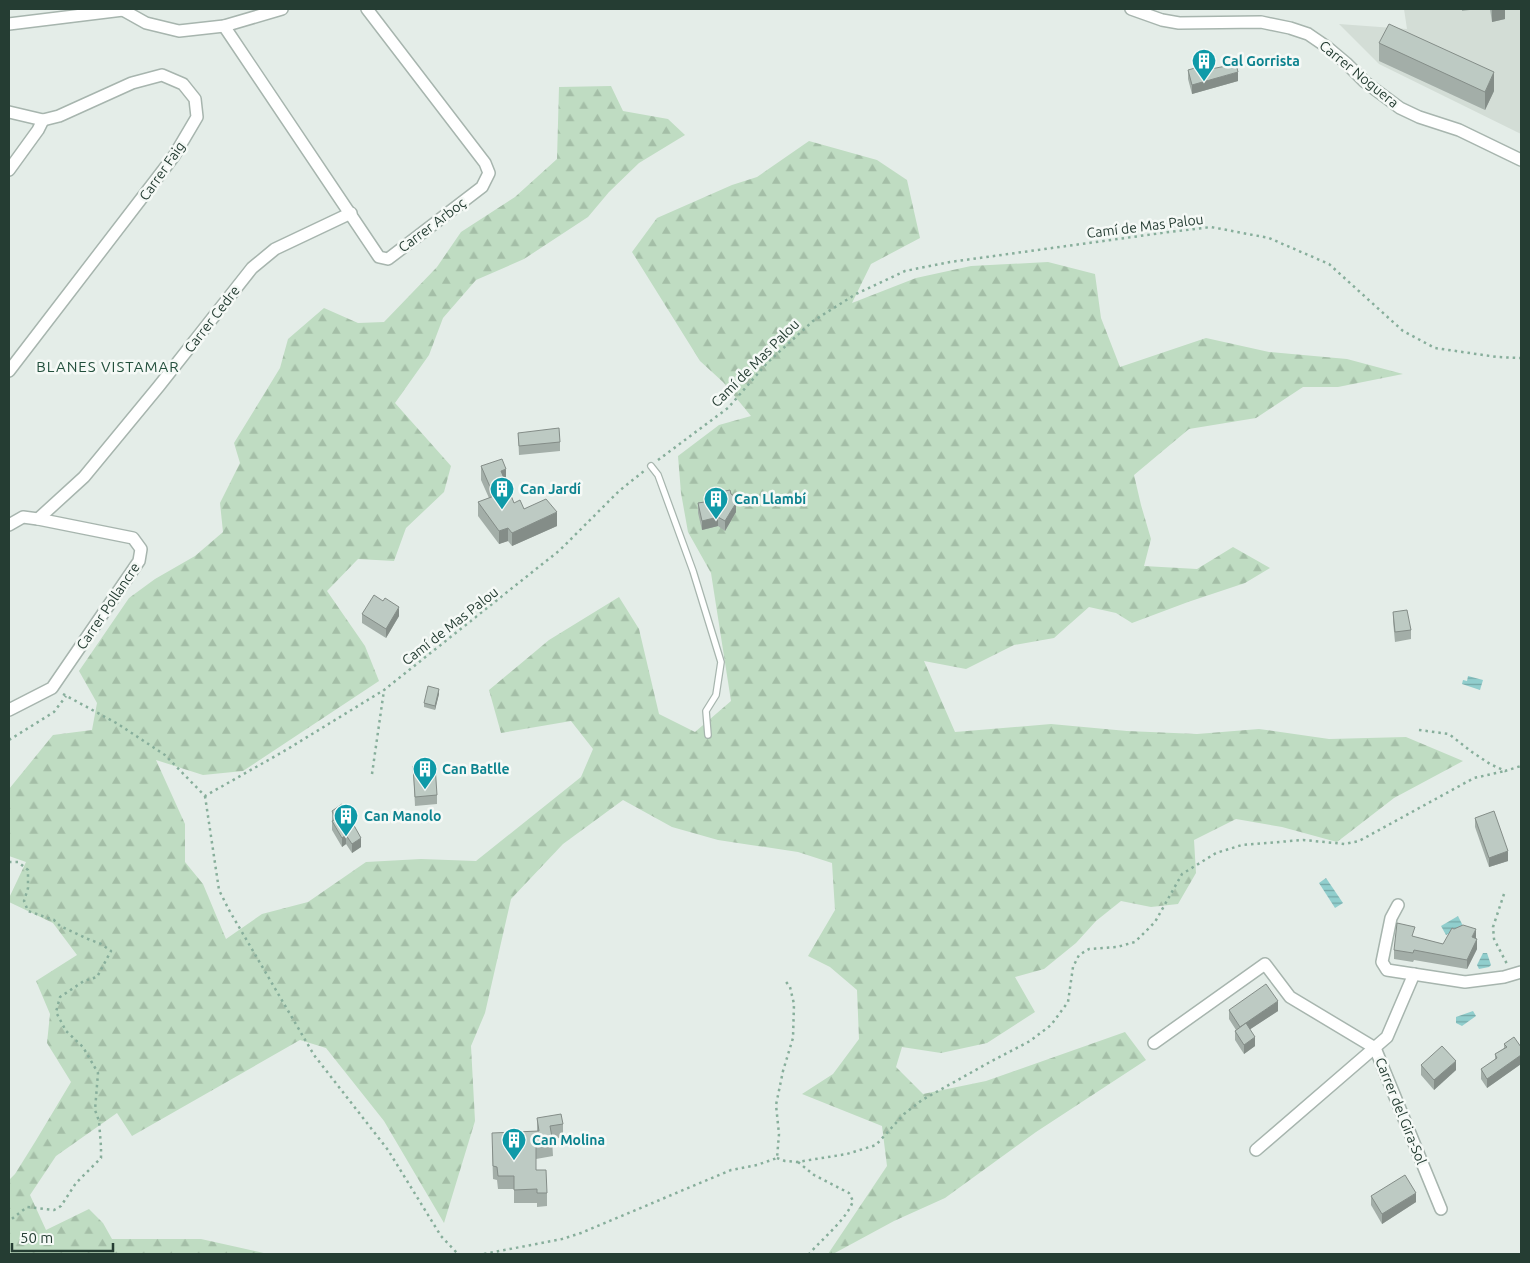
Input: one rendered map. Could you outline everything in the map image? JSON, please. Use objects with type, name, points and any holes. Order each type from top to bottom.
[{"type":"street","points":[[9,24],[122,9],[146,23],[179,31],[224,26],[282,9]]},
{"type":"street","name":"Carrer Arboç","points":[[224,26],[379,256],[388,259],[482,187],[489,173],[485,164],[367,9]]},
{"type":"street","name":"Carrer Noguera","points":[[1131,9],[1162,20],[1179,22],[1261,22],[1308,34],[1334,52],[1365,82],[1400,108],[1419,117],[1460,130],[1521,160]]},
{"type":"street","name":"Carrer Faig","points":[[9,371],[174,156],[197,117],[195,99],[183,84],[162,76],[132,83],[59,116],[43,120]]},
{"type":"street","points":[[9,112],[43,120],[9,170]]},
{"type":"street","name":"Carrer Cedre","points":[[38,520],[84,477],[160,386],[252,268],[275,249],[351,213]]},
{"type":"street","points":[[9,510],[11,514],[38,520]]},
{"type":"street","points":[[9,524],[23,517]]},
{"type":"street","name":"Carrer Pollancre","points":[[9,710],[52,688],[139,561],[141,549],[134,538],[38,520]]},
{"type":"street","points":[[1398,905],[1391,918],[1382,962],[1387,970],[1465,982],[1504,977],[1517,973]]},
{"type":"street","name":"Carrer del Gira-Sol","points":[[1154,1043],[1264,964],[1290,997],[1375,1048],[1441,1208]]},
{"type":"street","points":[[1256,1150],[1387,1037],[1414,974]]},
{"type":"lane","points":[[651,466],[658,476],[693,571],[721,662],[716,696],[706,711],[708,735]]},
{"type":"path","name":"Camí de Mas Palou","points":[[205,796],[286,750],[384,690],[560,550],[619,491],[728,408],[767,363],[813,321],[856,294],[905,272],[950,262],[1211,228],[1269,238],[1329,264],[1403,331],[1435,348],[1521,358]]},
{"type":"path","points":[[52,688],[118,724],[165,755],[205,796],[219,890],[230,910],[314,1055],[388,1150],[441,1236],[458,1254]]},
{"type":"path","points":[[372,774],[384,690]]},
{"type":"path","points":[[9,740],[54,712],[66,696]]},
{"type":"path","points":[[1419,730],[1450,734],[1472,752],[1505,771]]},
{"type":"path","points":[[484,1254],[562,1239],[731,1170],[757,1165],[777,1158],[797,1162],[847,1154],[876,1145],[904,1114],[922,1100],[1030,1041],[1051,1025],[1068,1002],[1073,967],[1079,955],[1089,949],[1117,947],[1135,942],[1156,922],[1182,874],[1216,853],[1242,845],[1303,840],[1345,844],[1358,841],[1474,778],[1521,766]]},
{"type":"path","points":[[9,862],[18,862],[28,870],[28,888],[24,901],[28,911],[54,920],[60,926],[101,944],[111,951],[97,977],[84,981],[60,997],[56,1012],[66,1031],[83,1047],[98,1074],[95,1110],[99,1121],[101,1158],[76,1183],[61,1206],[54,1210],[27,1207],[9,1221]]},
{"type":"path","points":[[1504,894],[1493,927],[1494,939],[1517,973]]},
{"type":"path","points":[[777,1158],[780,1134],[776,1105],[783,1071],[793,1038],[794,1004],[790,987],[784,979]]},
{"type":"path","points":[[797,1162],[814,1175],[850,1193],[853,1201],[851,1207],[829,1234],[809,1254]]},
{"type":"shaded area","points":[[1404,9],[1521,9],[1521,134],[1379,64],[1339,24],[1407,29]]},
{"type":"green space","points":[[611,86],[623,111],[668,119],[685,135],[639,163],[609,192],[588,217],[524,259],[476,280],[443,318],[429,355],[395,403],[451,466],[444,492],[406,528],[394,561],[358,559],[327,591],[365,646],[379,681],[243,771],[203,775],[156,760],[185,824],[185,862],[203,884],[226,939],[262,914],[308,902],[366,862],[421,859],[476,861],[581,777],[593,749],[571,721],[501,733],[489,690],[549,640],[619,597],[639,629],[659,714],[695,732],[731,701],[711,573],[688,532],[681,493],[678,456],[719,425],[751,416],[723,382],[700,361],[632,252],[657,218],[732,185],[757,177],[809,141],[877,160],[907,180],[920,238],[871,264],[852,303],[916,278],[971,266],[1048,262],[1095,274],[1101,318],[1120,367],[1206,338],[1269,352],[1347,359],[1403,374],[1338,387],[1303,387],[1256,418],[1189,429],[1134,475],[1151,539],[1144,566],[1197,569],[1233,547],[1270,568],[1245,583],[1132,623],[1116,613],[1089,607],[1054,638],[1014,645],[966,669],[924,661],[955,732],[1051,724],[1127,731],[1197,734],[1259,729],[1329,739],[1406,737],[1463,761],[1394,798],[1337,842],[1282,827],[1236,819],[1194,840],[1196,873],[1178,904],[1151,907],[1121,901],[1096,921],[1076,943],[1044,969],[1015,977],[1035,1012],[987,1043],[941,1053],[902,1047],[896,1067],[923,1094],[986,1081],[1125,1032],[1146,1060],[1036,1132],[945,1198],[894,1221],[833,1254],[828,1254],[887,1166],[882,1126],[802,1094],[833,1074],[859,1039],[857,990],[830,967],[808,956],[835,910],[832,863],[798,852],[718,840],[672,827],[623,800],[563,844],[511,899],[485,1013],[471,1046],[475,1121],[444,1223],[384,1121],[326,1048],[300,1040],[132,1136],[117,1113],[56,1156],[30,1195],[46,1230],[89,1209],[103,1223],[112,1239],[201,1239],[268,1254],[9,1254],[9,1180],[15,1174],[71,1082],[47,1043],[50,1014],[36,981],[77,955],[53,923],[9,902],[9,898],[26,862],[9,856],[9,789],[53,735],[92,730],[97,703],[79,671],[129,598],[155,579],[195,556],[223,532],[220,503],[240,463],[234,443],[280,368],[288,339],[324,308],[358,323],[384,322],[437,267],[461,232],[515,197],[557,159],[559,87]]},
{"type":"water","points":[[1468,676],[1483,680],[1480,690],[1462,684],[1463,680],[1467,681]]},
{"type":"water","points":[[1326,878],[1343,903],[1335,908],[1319,883]]},
{"type":"water","points":[[1458,916],[1463,926],[1446,935],[1441,926]]},
{"type":"water","points":[[1483,953],[1487,953],[1491,965],[1479,969],[1477,965]]},
{"type":"water","points":[[1473,1011],[1476,1016],[1462,1026],[1456,1023],[1456,1017]]},
{"type":"building","points":[[1389,24],[1494,72],[1485,92],[1379,43]]},
{"type":"building","points":[[1209,64],[1211,69],[1236,64],[1238,72],[1192,85],[1188,70]]},
{"type":"building","points":[[559,428],[560,442],[519,446],[518,433]]},
{"type":"building","points":[[502,459],[506,469],[501,471],[514,503],[520,500],[524,509],[546,499],[557,512],[512,533],[508,528],[499,531],[478,502],[494,496],[481,466]]},
{"type":"building","points":[[730,490],[736,503],[725,521],[718,517],[702,521],[698,503],[717,500],[716,493]]},
{"type":"building","points":[[374,595],[383,601],[385,598],[399,607],[386,629],[362,614]]},
{"type":"building","points":[[1407,610],[1411,630],[1395,632],[1393,612]]},
{"type":"building","points":[[428,686],[439,689],[435,706],[424,703]]},
{"type":"building","name":"Can Batlle","points":[[435,765],[437,795],[415,797],[413,766]]},
{"type":"building","points":[[342,804],[361,838],[352,844],[346,835],[342,838],[332,821],[336,819],[332,811]]},
{"type":"building","points":[[1494,811],[1508,851],[1489,858],[1475,818]]},
{"type":"building","points":[[1397,923],[1415,927],[1412,936],[1443,944],[1452,928],[1463,925],[1476,929],[1472,937],[1477,939],[1467,960],[1414,950],[1413,953],[1394,950]]},
{"type":"building","points":[[1266,984],[1278,1001],[1240,1027],[1229,1010]]},
{"type":"building","points":[[1246,1023],[1255,1037],[1244,1045],[1235,1031]]},
{"type":"building","points":[[1514,1037],[1521,1047],[1521,1055],[1487,1079],[1481,1069],[1497,1058],[1495,1054],[1507,1047],[1504,1044]]},
{"type":"building","points":[[1442,1046],[1456,1061],[1434,1080],[1421,1065]]},
{"type":"building","points":[[561,1114],[563,1124],[550,1126],[553,1143],[536,1146],[536,1170],[546,1170],[547,1193],[537,1193],[537,1189],[514,1190],[514,1176],[498,1176],[497,1167],[493,1166],[492,1133],[539,1131],[537,1118]]},
{"type":"building","points":[[1405,1175],[1416,1193],[1382,1214],[1371,1196]]},
{"type":"place","name":"Cal Gorrista","points":[[1204,82]]},
{"type":"place","name":"Can Jardí","points":[[502,510]]},
{"type":"place","name":"Can Llambí","points":[[716,520]]},
{"type":"place","name":"Can Batlle","points":[[425,790]]},
{"type":"place","name":"Can Manolo","points":[[346,837]]},
{"type":"place","name":"Can Molina","points":[[514,1161]]},
{"type":"district","name":"BLANES VISTAMAR","points":[[108,366]]}]
